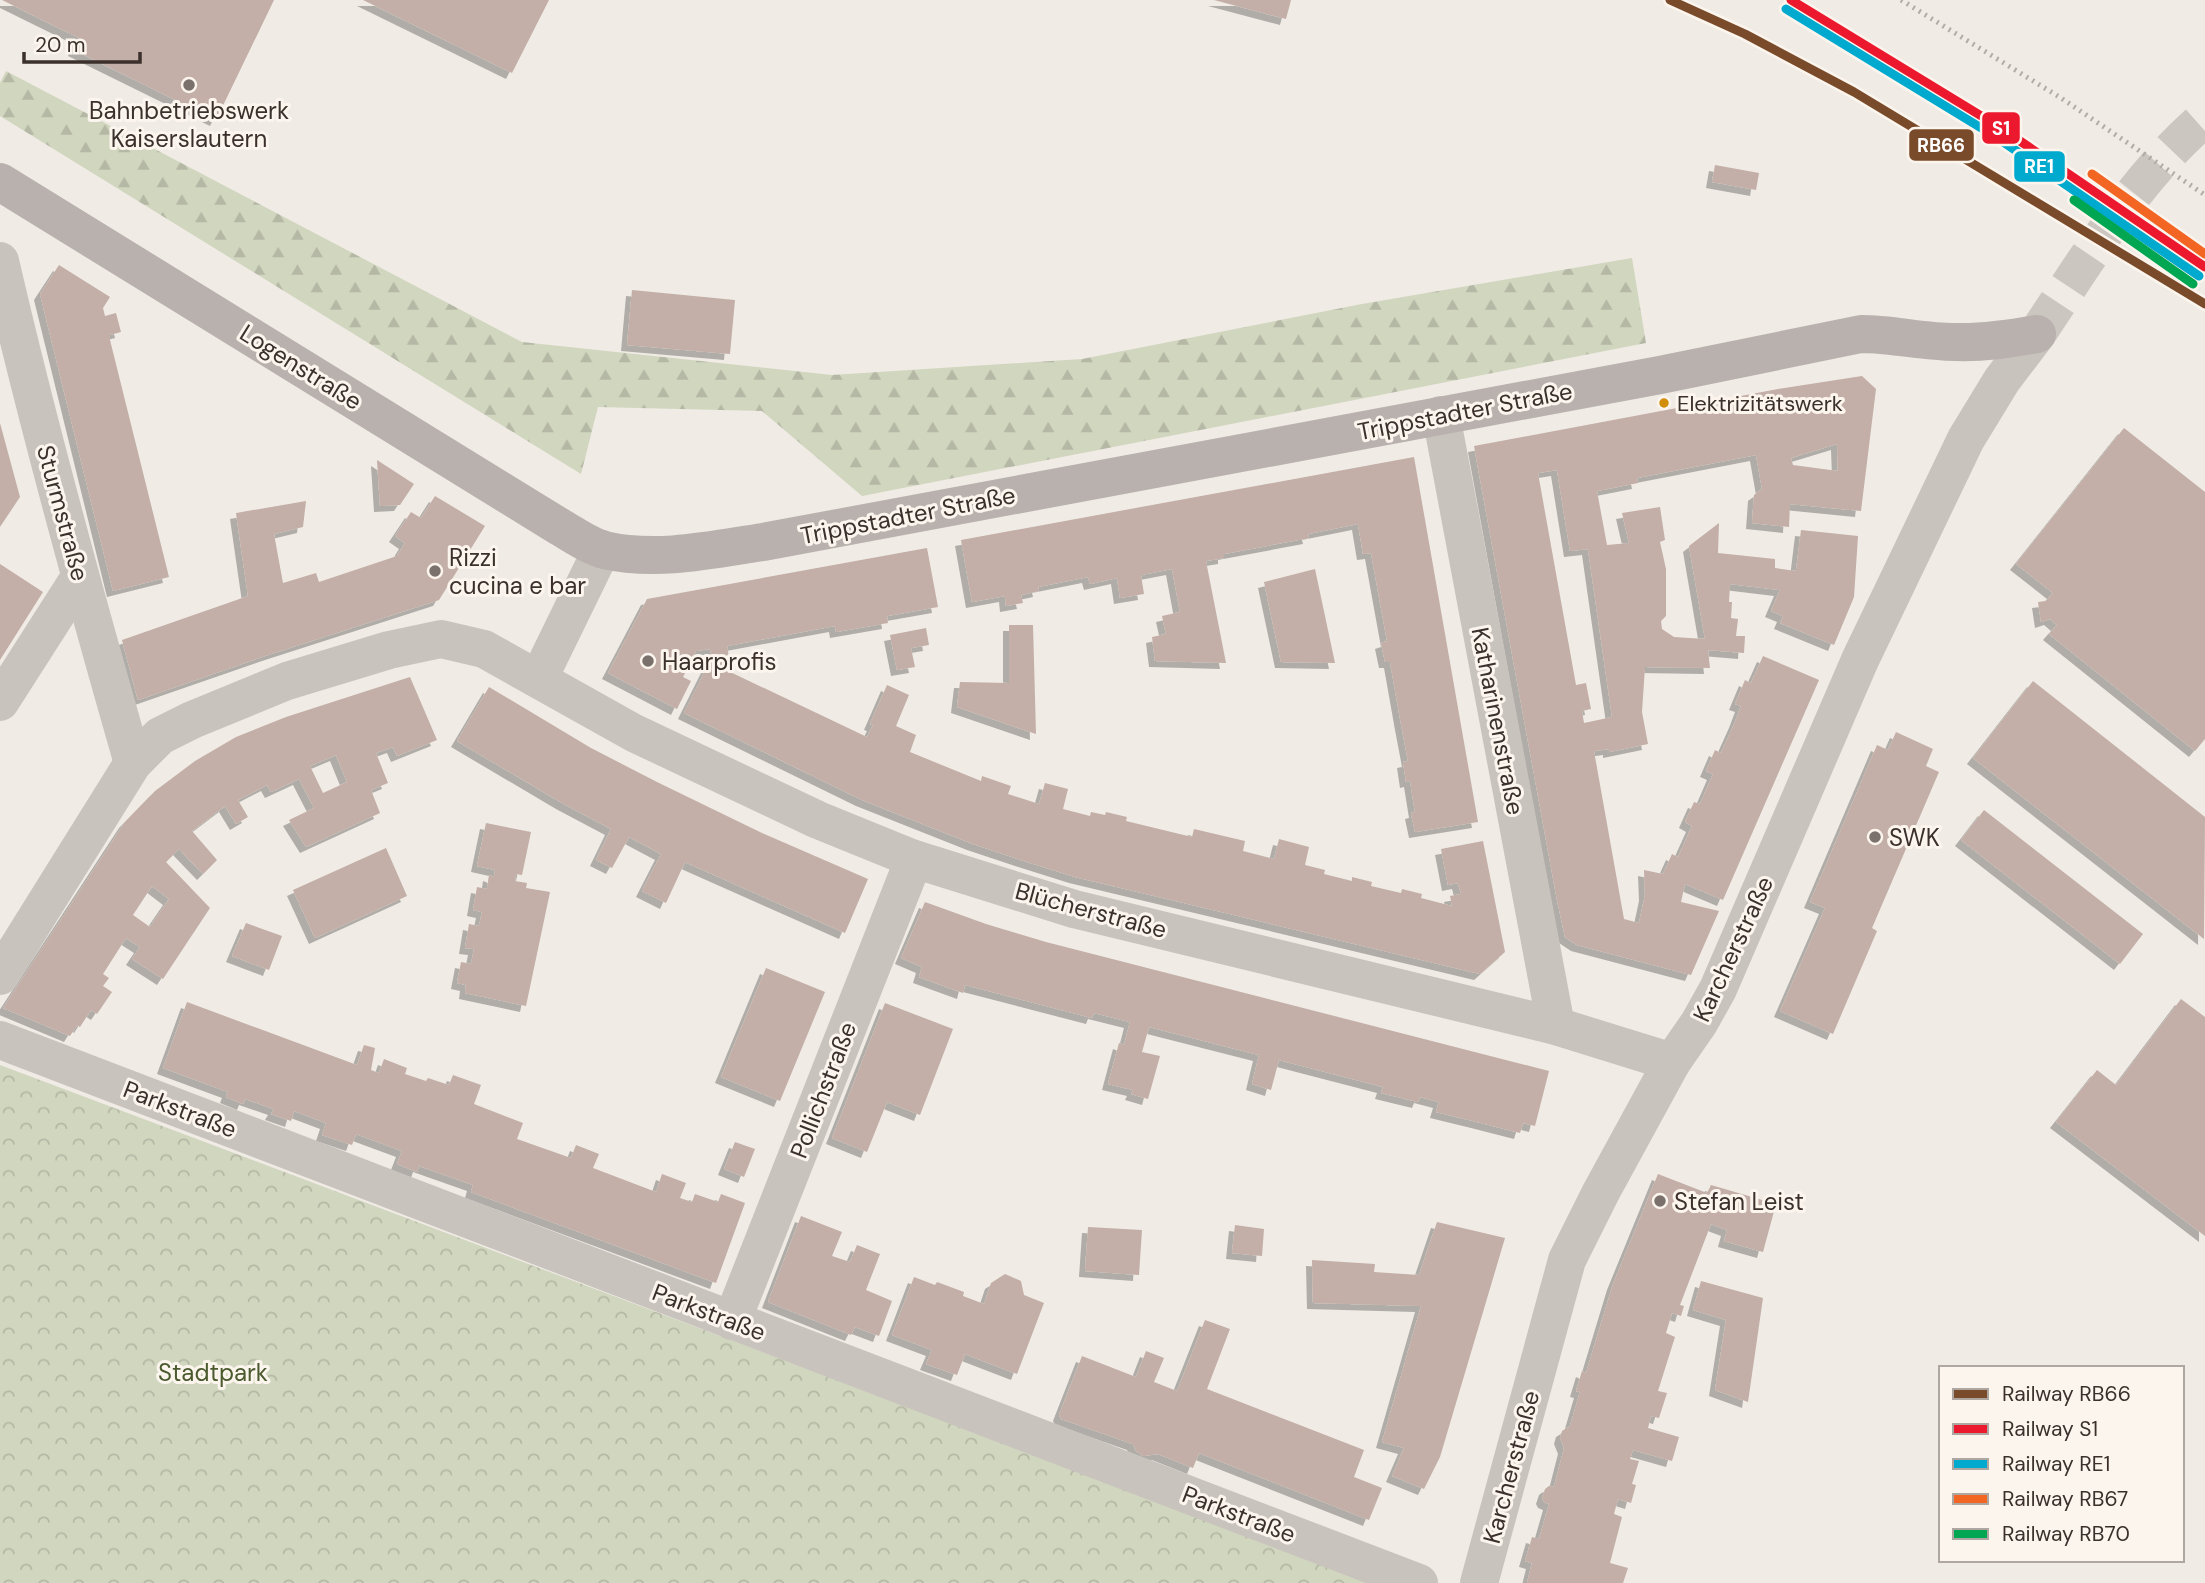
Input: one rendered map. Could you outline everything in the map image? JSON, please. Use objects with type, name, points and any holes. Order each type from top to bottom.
[{"type":"main road","name":"Logenstraße","points":[[0,182],[540,515],[603,550]]},
{"type":"main road","name":"Trippstadter Straße","points":[[603,550],[646,555],[693,552],[763,542],[1861,334],[1887,334],[1952,342],[1992,342],[2037,334]]},
{"type":"street","name":"Sturmstraße","points":[[0,261],[25,369],[80,577],[133,763]]},
{"type":"street","name":"Karcherstraße","points":[[1479,1583],[1567,1260],[1672,1062],[1718,989],[1860,660],[1966,439],[2002,380],[2037,334]]},
{"type":"street","name":"Katharinenstraße","points":[[1441,415],[1556,1026]]},
{"type":"street","points":[[0,976],[133,763],[160,736],[287,681],[389,650],[441,639],[484,649],[539,678],[603,550]]},
{"type":"street","points":[[0,702],[80,577]]},
{"type":"street","name":"Blücherstraße","points":[[539,678],[646,739],[818,820],[914,859],[1074,909],[1556,1026],[1672,1062]]},
{"type":"street","name":"Pollichstraße","points":[[732,1321],[914,859]]},
{"type":"street","name":"Parkstraße","points":[[0,1040],[1419,1583]]},
{"type":"green space","points":[[6,71],[522,342],[832,375],[1082,359],[1362,304],[1632,258],[1646,343],[862,496],[762,411],[598,407],[581,474],[0,116],[0,83]]},
{"type":"green space","name":"Stadtpark","points":[[0,1065],[1376,1583],[0,1583]]},
{"type":"building","name":"Bahnbetriebswerk Kaiserslautern","points":[[2,0],[274,0],[216,120],[74,50],[79,38]]},
{"type":"building","points":[[363,0],[549,0],[512,73]]},
{"type":"building","points":[[1214,0],[1291,0],[1286,19]]},
{"type":"building","points":[[1715,165],[1759,173],[1756,190],[1712,182]]},
{"type":"building","points":[[59,265],[110,297],[103,308],[105,316],[116,313],[121,332],[110,335],[110,340],[169,577],[113,591],[40,294]]},
{"type":"building","points":[[632,290],[735,300],[730,354],[627,345]]},
{"type":"building","points":[[1862,376],[1876,389],[1861,511],[1790,504],[1789,527],[1752,523],[1754,495],[1762,489],[1756,455],[1637,478],[1638,483],[1597,491],[1607,545],[1629,543],[1622,513],[1660,507],[1665,540],[1660,542],[1666,569],[1666,616],[1661,621],[1662,629],[1674,637],[1705,639],[1689,546],[1719,523],[1718,553],[1775,559],[1775,568],[1796,571],[1801,530],[1858,536],[1854,597],[1834,645],[1780,623],[1783,616],[1771,611],[1780,590],[1730,584],[1731,618],[1738,619],[1736,636],[1745,636],[1744,653],[1708,650],[1710,668],[1645,667],[1642,712],[1648,744],[1609,752],[1609,749],[1594,751],[1624,919],[1639,923],[1645,895],[1644,870],[1663,874],[1672,854],[1678,857],[1692,826],[1685,822],[1694,802],[1700,804],[1713,774],[1706,771],[1715,750],[1721,753],[1735,722],[1741,706],[1735,704],[1745,680],[1751,683],[1763,656],[1819,680],[1723,900],[1685,884],[1681,902],[1719,911],[1691,975],[1577,945],[1565,937],[1474,446],[1778,389]],"holes":[[[1837,444],[1838,471],[1793,465],[1791,458]],[[1557,470],[1570,551],[1588,549],[1612,717],[1584,723],[1582,711],[1591,709],[1586,683],[1576,685],[1538,473]]]},
{"type":"building","points":[[0,423],[20,497],[0,527]]},
{"type":"building","points":[[2124,428],[2205,492],[2205,739],[2195,751],[2049,634],[2057,625],[2050,619],[2041,622],[2038,602],[2046,601],[2053,593],[2016,564]]},
{"type":"building","points":[[1414,457],[1478,822],[1415,832],[1411,813],[1415,812],[1410,781],[1406,782],[1403,762],[1408,761],[1390,662],[1385,662],[1381,643],[1387,641],[1371,553],[1363,554],[1358,524],[1308,534],[1309,538],[1224,554],[1224,558],[1206,561],[1226,663],[1155,661],[1152,637],[1166,634],[1162,616],[1180,612],[1172,569],[1141,575],[1144,594],[1120,598],[1117,578],[1090,584],[1088,577],[1038,587],[1039,591],[1021,595],[1023,603],[1006,606],[1005,596],[972,602],[961,540]]},
{"type":"building","points":[[377,460],[414,484],[400,505],[380,506]]},
{"type":"building","points":[[435,496],[485,526],[439,600],[138,700],[122,640],[248,596],[236,513],[306,501],[303,527],[274,534],[283,583],[316,573],[319,582],[397,556],[405,543],[395,536],[411,512],[421,518]]},
{"type":"building","points":[[927,548],[938,607],[887,616],[888,623],[836,632],[835,626],[727,646],[730,662],[726,670],[867,737],[887,685],[909,695],[896,726],[916,735],[910,752],[981,781],[982,776],[1011,786],[1008,794],[1039,804],[1045,783],[1068,789],[1063,809],[1090,816],[1091,812],[1105,815],[1106,812],[1127,817],[1126,821],[1192,837],[1194,829],[1245,841],[1243,851],[1274,859],[1279,839],[1309,847],[1305,865],[1325,870],[1324,874],[1352,881],[1352,877],[1372,882],[1371,886],[1401,893],[1402,889],[1422,894],[1421,898],[1452,906],[1450,896],[1461,894],[1458,883],[1448,885],[1441,849],[1483,841],[1505,952],[1480,974],[1075,877],[973,844],[862,800],[684,713],[712,657],[710,649],[696,651],[683,677],[691,681],[677,709],[608,673],[647,599]]},
{"type":"building","points":[[0,564],[43,592],[0,660]]},
{"type":"building","points":[[1315,569],[1335,663],[1281,662],[1264,582]]},
{"type":"building","points":[[1009,625],[1033,625],[1036,734],[957,707],[960,682],[1009,683]]},
{"type":"building","points":[[926,628],[929,645],[911,648],[915,667],[897,670],[890,635]]},
{"type":"building","points":[[410,677],[437,740],[397,756],[393,747],[376,753],[388,783],[371,790],[380,813],[306,847],[289,820],[314,808],[299,779],[271,792],[267,785],[238,800],[248,817],[236,824],[225,806],[192,831],[217,860],[203,874],[179,849],[166,862],[210,908],[163,979],[132,959],[140,947],[126,938],[103,974],[109,978],[103,986],[112,992],[97,1014],[91,1010],[80,1027],[77,1025],[70,1036],[3,1008],[125,822],[155,791],[195,761],[236,737],[286,717]],"holes":[[[336,755],[347,782],[323,793],[310,766]],[[152,886],[169,899],[150,927],[133,915]]]},
{"type":"building","points":[[2033,681],[2205,817],[2204,939],[1973,758]]},
{"type":"building","points":[[489,687],[591,748],[657,782],[762,833],[868,879],[845,933],[685,862],[666,903],[642,891],[661,854],[629,837],[612,868],[596,860],[611,829],[457,741]]},
{"type":"building","name":"SWK","points":[[1896,732],[1933,749],[1926,766],[1939,772],[1872,928],[1877,931],[1833,1034],[1780,1011],[1825,908],[1810,902],[1877,745],[1888,750]]},
{"type":"building","points":[[1984,810],[2143,934],[2120,964],[1961,840]]},
{"type":"building","points":[[486,823],[531,832],[522,875],[516,874],[515,881],[527,883],[526,888],[550,892],[526,1006],[465,993],[466,985],[457,983],[461,962],[471,964],[474,949],[465,948],[469,924],[479,926],[482,912],[473,910],[477,887],[487,889],[489,875],[494,877],[495,870],[477,866]]},
{"type":"building","points":[[386,848],[407,896],[315,938],[293,890]]},
{"type":"building","points":[[925,902],[1046,942],[1549,1071],[1535,1126],[1523,1123],[1520,1133],[1436,1112],[1439,1102],[1420,1097],[1418,1102],[1381,1093],[1383,1087],[1279,1060],[1271,1090],[1252,1084],[1259,1055],[1149,1027],[1142,1052],[1160,1056],[1148,1099],[1131,1094],[1133,1090],[1108,1084],[1119,1043],[1124,1045],[1130,1022],[1094,1013],[1092,1018],[965,985],[963,993],[919,977],[922,967],[901,958]]},
{"type":"building","points":[[246,923],[282,936],[269,970],[232,956]]},
{"type":"building","points":[[766,968],[825,992],[780,1101],[721,1077]]},
{"type":"building","points":[[2181,999],[2205,1017],[2205,1236],[2056,1122],[2097,1070],[2116,1085]]},
{"type":"building","points":[[187,1002],[357,1065],[364,1045],[375,1048],[371,1070],[379,1073],[384,1059],[407,1068],[405,1074],[426,1081],[428,1078],[449,1085],[453,1075],[481,1085],[474,1104],[523,1123],[517,1139],[571,1158],[576,1145],[599,1154],[593,1168],[656,1192],[662,1174],[686,1183],[680,1198],[692,1202],[695,1194],[718,1202],[721,1194],[745,1203],[716,1283],[471,1192],[473,1185],[419,1166],[417,1172],[397,1164],[402,1151],[356,1134],[352,1145],[322,1135],[326,1123],[294,1111],[291,1121],[271,1114],[274,1109],[245,1099],[243,1104],[226,1097],[228,1092],[163,1068]]},
{"type":"building","points":[[885,1003],[953,1029],[920,1115],[887,1102],[867,1152],[832,1138]]},
{"type":"building","points":[[735,1142],[755,1149],[744,1177],[724,1169]]},
{"type":"building","points":[[1658,1174],[1707,1193],[1711,1185],[1776,1204],[1763,1252],[1724,1241],[1727,1230],[1711,1224],[1680,1305],[1684,1306],[1681,1316],[1672,1313],[1666,1333],[1675,1337],[1658,1391],[1667,1393],[1659,1418],[1651,1416],[1648,1428],[1679,1437],[1672,1461],[1633,1450],[1630,1459],[1639,1461],[1632,1484],[1636,1485],[1631,1503],[1618,1499],[1614,1514],[1622,1517],[1610,1563],[1628,1568],[1623,1583],[1527,1583],[1532,1563],[1525,1561],[1532,1537],[1539,1539],[1549,1504],[1542,1498],[1545,1489],[1554,1487],[1564,1448],[1560,1438],[1562,1431],[1570,1426],[1580,1392],[1576,1391],[1582,1371],[1586,1373],[1613,1284]]},
{"type":"building","points":[[801,1216],[842,1232],[832,1256],[850,1262],[857,1245],[880,1254],[866,1290],[892,1301],[879,1336],[855,1327],[851,1335],[768,1302]]},
{"type":"building","points":[[1437,1222],[1505,1238],[1440,1457],[1424,1489],[1392,1476],[1404,1448],[1382,1442],[1421,1306],[1313,1303],[1312,1260],[1375,1264],[1374,1272],[1419,1275]]},
{"type":"building","points":[[1235,1225],[1264,1229],[1262,1256],[1232,1253]]},
{"type":"building","points":[[1088,1227],[1142,1230],[1139,1275],[1085,1271]]},
{"type":"building","points":[[1005,1274],[1021,1281],[1024,1295],[1044,1303],[1017,1374],[965,1354],[957,1375],[926,1364],[932,1350],[892,1335],[914,1277],[964,1292],[963,1296],[984,1304],[991,1283]]},
{"type":"building","points":[[1701,1281],[1763,1298],[1748,1402],[1715,1390],[1726,1320],[1693,1310]]},
{"type":"building","points":[[1205,1320],[1230,1329],[1207,1389],[1364,1450],[1354,1477],[1382,1488],[1369,1520],[1199,1453],[1193,1468],[1158,1454],[1143,1456],[1136,1451],[1133,1444],[1061,1419],[1059,1415],[1082,1356],[1136,1377],[1146,1351],[1164,1358],[1154,1382],[1177,1391]]},
{"type":"tunnel","points":[[2037,334],[2135,192],[2180,141],[2205,118]]},
{"type":"railway","points":[[1901,0],[2061,98],[2205,195]]},
{"type":"rail line","name":"RB66","points":[[1670,0],[1745,34],[1854,92],[2205,304]]},
{"type":"rail line","name":"S1","points":[[1791,0],[2001,128],[2205,267]]},
{"type":"rail line","name":"RE1","points":[[1786,9],[1996,137],[2199,276]]},
{"type":"rail line","name":"RB67","points":[[2092,174],[2205,254]]},
{"type":"rail line","name":"RB70","points":[[2074,200],[2193,284]]},
{"type":"place","name":"Bahnbetriebswerk Kaiserslautern","points":[[189,85]]},
{"type":"place","name":"Elektrizitätswerk","points":[[1664,403]]},
{"type":"place","name":"Rizzi cucina e bar","points":[[435,571]]},
{"type":"place","name":"Haarprofis","points":[[648,661]]},
{"type":"place","name":"SWK","points":[[1875,837]]},
{"type":"place","name":"Stefan Leist","points":[[1660,1201]]}]
